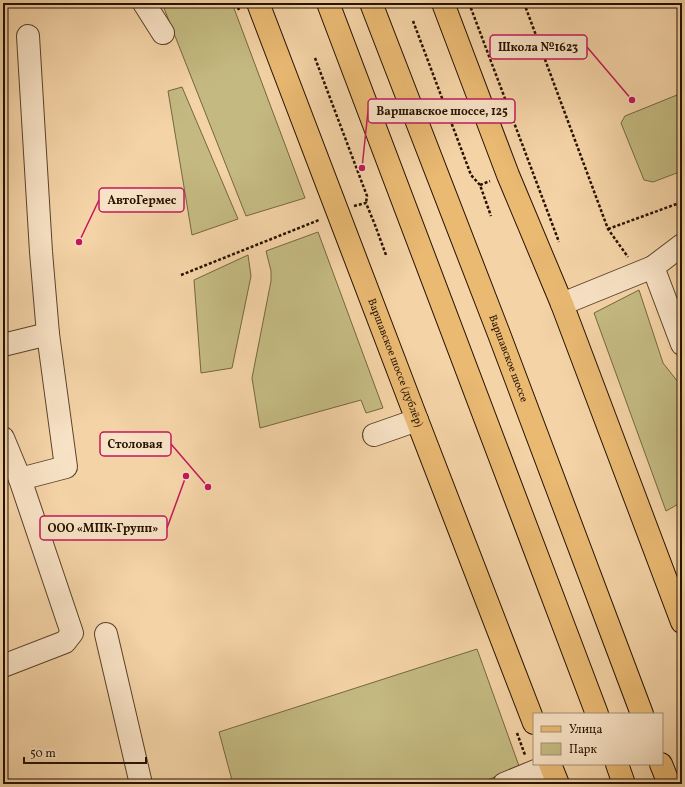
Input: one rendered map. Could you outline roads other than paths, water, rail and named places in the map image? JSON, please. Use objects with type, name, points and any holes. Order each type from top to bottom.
[{"type":"main road","name":"Варшавское шоссе (дублёр)","points":[[258,3],[533,719]]},
{"type":"main road","points":[[328,3],[598,713]]},
{"type":"main road","name":"Варшавское шоссе","points":[[371,3],[499,334],[642,713]]},
{"type":"main road","points":[[443,3],[508,175],[562,304],[682,622]]},
{"type":"main road","points":[[616,765],[624,784]]},
{"type":"main road","points":[[661,765],[669,784]]},
{"type":"lane","points":[[144,3],[163,33]]},
{"type":"lane","points":[[20,479],[66,467],[48,334],[41,252],[28,36]]},
{"type":"lane","points":[[562,304],[646,269],[682,245]]},
{"type":"lane","points":[[646,269],[682,344]]},
{"type":"lane","points":[[3,345],[48,334]]},
{"type":"lane","points":[[374,435],[417,420]]},
{"type":"lane","points":[[3,438],[20,479],[72,633],[65,642],[3,666]]},
{"type":"lane","points":[[106,634],[141,784]]},
{"type":"lane","points":[[504,784],[553,771]]},
{"type":"place","name":"Школа №1623","points":[[632,100]]},
{"type":"place","name":"Варшавское шоссе, 125","points":[[362,168]]},
{"type":"place","name":"АвтоГермес","points":[[79,242]]},
{"type":"place","name":"ООО «МПК-Групп»","points":[[186,476]]},
{"type":"place","name":"Столовая","points":[[208,487]]}]
